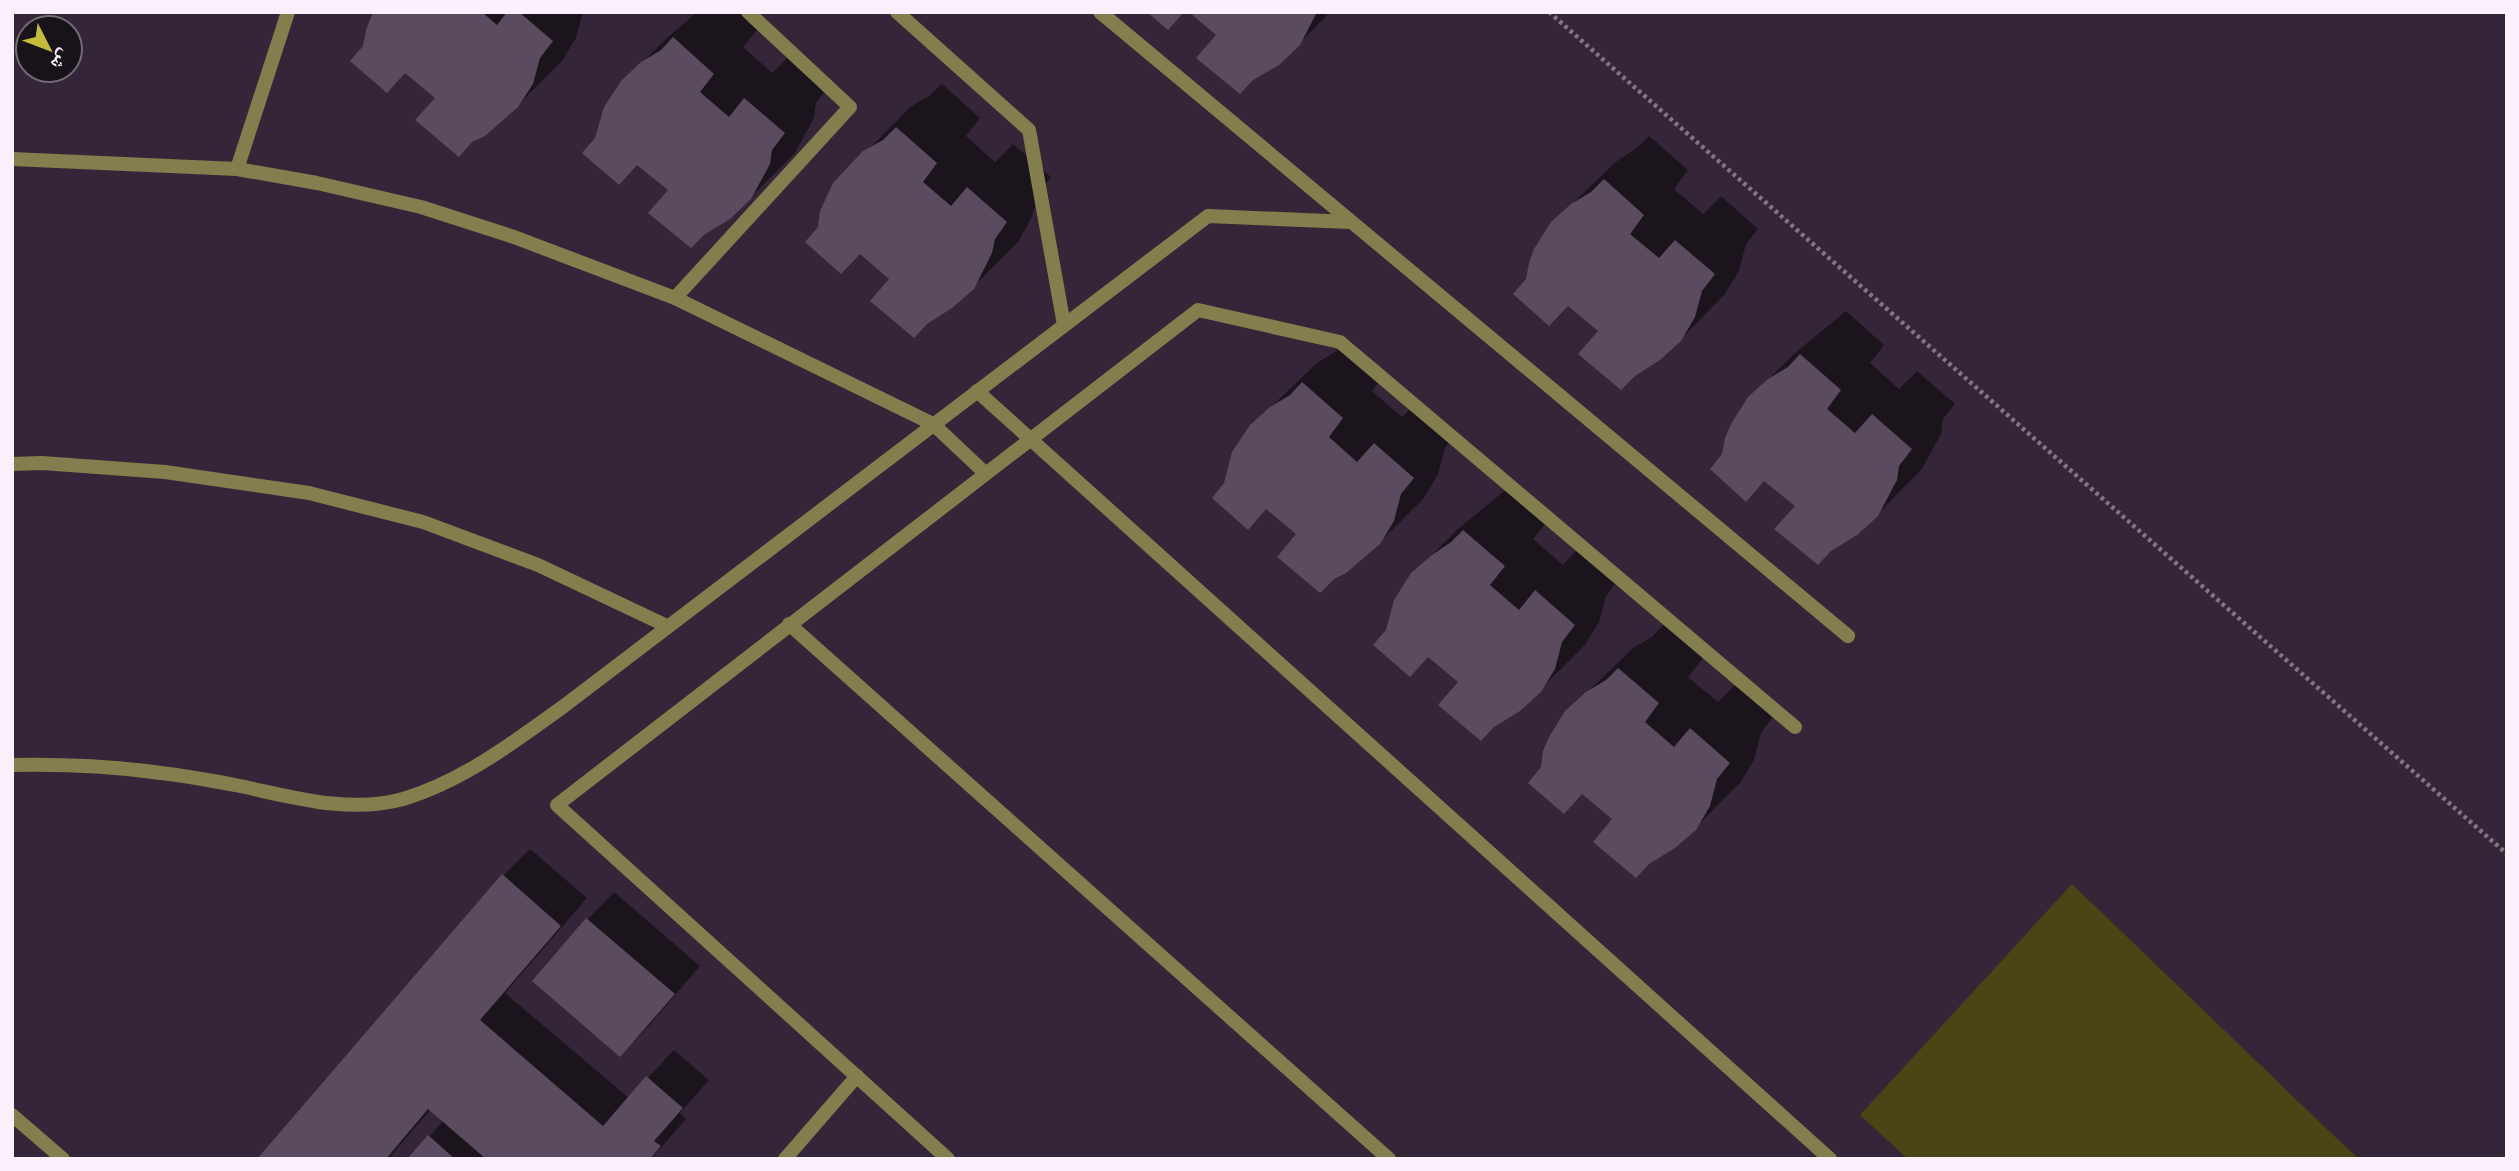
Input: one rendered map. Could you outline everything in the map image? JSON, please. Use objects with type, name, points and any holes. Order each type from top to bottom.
[{"type":"street","points":[[237,169],[288,12]]},
{"type":"street","points":[[675,298],[850,107],[748,12]]},
{"type":"street","points":[[897,12],[1029,130],[1065,326]]},
{"type":"street","points":[[1100,12],[1848,636]]},
{"type":"street","points":[[12,159],[237,169],[317,183],[421,207],[514,237],[675,298],[933,424],[985,473]]},
{"type":"street","points":[[12,765],[88,764],[160,773],[328,803],[369,804],[402,799],[450,780],[489,758],[564,706],[1208,216],[1350,222]]},
{"type":"street","points":[[948,1159],[557,806],[1198,310],[1340,342],[1795,727]]},
{"type":"street","points":[[977,391],[1829,1159]]},
{"type":"street","points":[[12,464],[42,463],[165,472],[309,493],[423,522],[538,565],[667,626]]},
{"type":"street","points":[[789,624],[1389,1159]]},
{"type":"street","points":[[785,1159],[857,1076]]},
{"type":"street","points":[[12,1115],[63,1159]]},
{"type":"path","points":[[1549,12],[2507,854]]},
{"type":"shaded area","points":[[2072,884],[2359,1159],[1908,1159],[1860,1115]]},
{"type":"building","points":[[373,12],[482,12],[497,25],[507,12],[519,12],[553,41],[540,58],[533,84],[518,107],[485,136],[472,142],[459,157],[415,120],[435,98],[405,73],[387,93],[350,61],[363,46]]},
{"type":"building","points":[[1147,12],[1184,12],[1168,30]]},
{"type":"building","points":[[1189,12],[1317,12],[1300,45],[1279,65],[1253,80],[1240,94],[1196,58],[1216,35]]},
{"type":"building","points":[[673,37],[714,74],[700,92],[729,117],[744,98],[785,133],[772,150],[770,164],[751,199],[730,219],[704,235],[691,248],[648,213],[668,190],[637,165],[619,185],[582,153],[595,138],[604,107],[621,81],[641,62],[661,50]]},
{"type":"building","points":[[896,127],[937,163],[923,182],[951,206],[967,187],[1007,222],[995,239],[992,253],[974,289],[927,324],[914,338],[870,301],[889,279],[860,254],[841,274],[805,242],[818,227],[820,211],[833,183],[863,151],[883,140]]},
{"type":"building","points":[[1604,179],[1644,215],[1630,234],[1659,258],[1675,240],[1715,274],[1702,291],[1695,317],[1681,341],[1621,390],[1578,354],[1598,331],[1568,306],[1549,326],[1513,294],[1526,279],[1534,249],[1551,222]]},
{"type":"building","points":[[1800,354],[1841,390],[1827,409],[1855,433],[1872,414],[1912,449],[1899,466],[1897,480],[1878,516],[1857,535],[1831,551],[1818,565],[1774,529],[1795,506],[1764,481],[1746,502],[1710,469],[1722,454],[1731,424],[1748,397],[1768,379],[1788,367]]},
{"type":"building","points":[[1302,382],[1343,418],[1329,437],[1357,462],[1374,443],[1414,478],[1401,494],[1394,521],[1380,544],[1320,593],[1277,557],[1296,534],[1266,509],[1248,530],[1212,498],[1224,483],[1232,452],[1250,425],[1270,407],[1290,395]]},
{"type":"building","points":[[1463,530],[1505,566],[1490,585],[1519,610],[1535,590],[1575,625],[1562,642],[1555,669],[1541,692],[1520,711],[1494,727],[1481,741],[1438,705],[1458,682],[1428,657],[1410,677],[1373,645],[1386,630],[1394,600],[1411,573]]},
{"type":"building","points":[[1618,668],[1659,703],[1645,722],[1674,747],[1690,728],[1730,763],[1717,779],[1710,806],[1696,830],[1675,848],[1649,864],[1636,878],[1593,842],[1612,819],[1582,794],[1564,814],[1528,783],[1541,767],[1543,751],[1549,737],[1565,711]]},
{"type":"building","points":[[502,874],[561,926],[480,1020],[603,1126],[646,1076],[683,1108],[654,1141],[661,1146],[650,1159],[486,1159],[428,1109],[386,1159],[257,1159]]},
{"type":"building","points":[[586,918],[675,994],[620,1057],[532,981]]},
{"type":"building","points":[[428,1135],[455,1159],[407,1159]]}]
